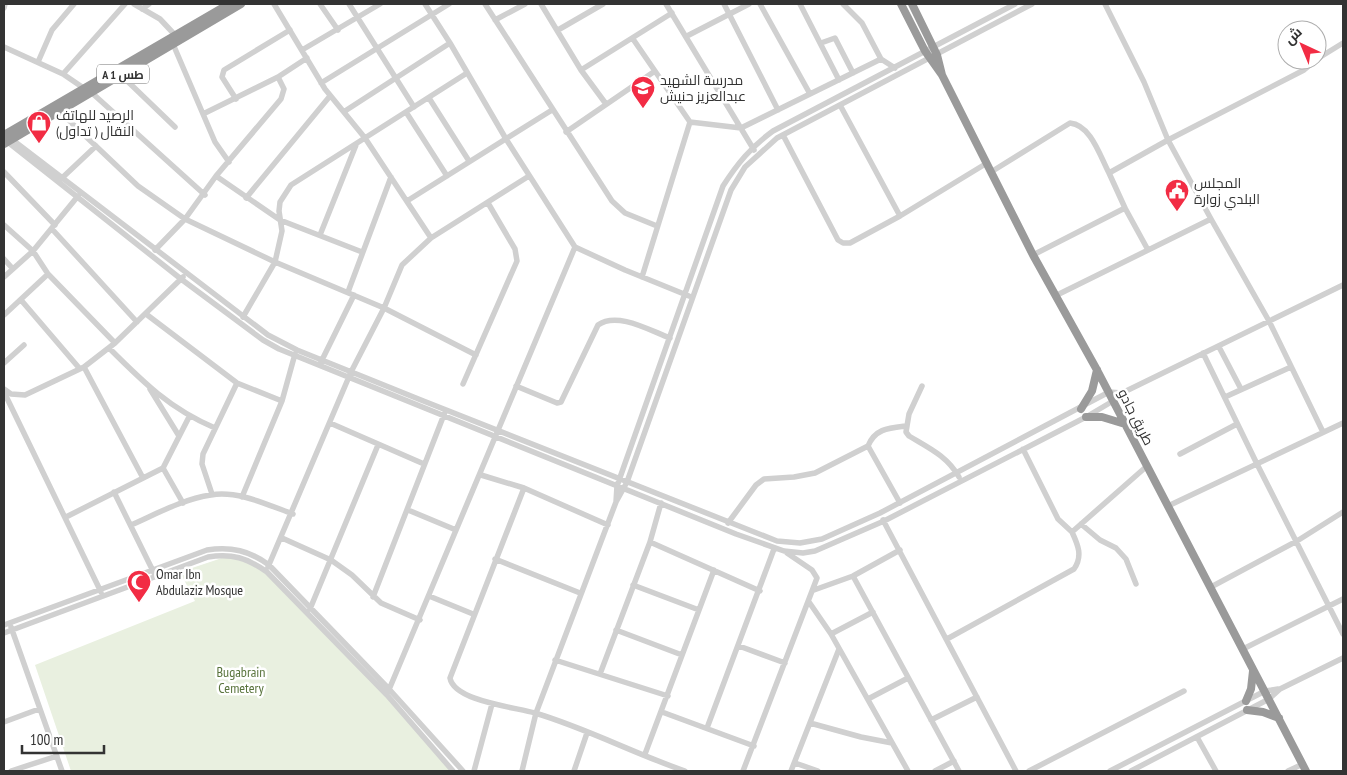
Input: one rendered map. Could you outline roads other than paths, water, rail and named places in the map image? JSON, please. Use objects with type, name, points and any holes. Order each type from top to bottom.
[{"type":"highway","name":"A 1 طس","points":[[6,138],[59,111],[218,7],[229,4]]},
{"type":"highway","name":"A 1 طس","points":[[6,138],[121,75],[241,4]]},
{"type":"highway","name":"طريق جادو","points":[[901,4],[924,51],[933,57]]},
{"type":"highway","name":"طريق جادو","points":[[912,4],[933,46],[933,57],[1033,255],[1098,370],[1305,767]]},
{"type":"highway","points":[[1080,409],[1092,391],[1098,370]]},
{"type":"highway","points":[[1086,417],[1102,417],[1125,424]]},
{"type":"highway","points":[[1246,701],[1251,689],[1253,668]]},
{"type":"highway","points":[[1248,710],[1263,712],[1279,718]]},
{"type":"street","points":[[4,8],[5,4]]},
{"type":"street","points":[[38,62],[52,30],[74,4]]},
{"type":"street","points":[[63,74],[125,4]]},
{"type":"street","points":[[134,4],[160,19],[175,35]]},
{"type":"street","points":[[142,9],[149,4]]},
{"type":"street","points":[[274,4],[321,83],[365,138],[431,238]]},
{"type":"street","points":[[320,4],[338,30]]},
{"type":"street","points":[[350,4],[414,108]]},
{"type":"street","points":[[302,50],[380,4]]},
{"type":"street","points":[[425,4],[506,139],[575,247],[693,297]]},
{"type":"street","points":[[321,83],[378,50],[449,4]]},
{"type":"street","points":[[485,4],[566,132],[618,208],[657,226]]},
{"type":"street","points":[[495,20],[525,4]]},
{"type":"street","points":[[541,4],[581,70],[606,104]]},
{"type":"street","points":[[558,30],[603,4]]},
{"type":"street","points":[[666,4],[757,154]]},
{"type":"street","points":[[724,4],[778,110]]},
{"type":"street","points":[[687,36],[749,4]]},
{"type":"street","points":[[760,4],[810,94]]},
{"type":"street","points":[[800,4],[839,80]]},
{"type":"street","points":[[843,4],[862,23],[881,59],[895,68]]},
{"type":"street","points":[[616,502],[617,486],[723,186],[738,162],[773,131],[1014,4]]},
{"type":"street","points":[[522,771],[536,713],[555,660],[616,502],[627,482],[731,190],[745,167],[757,154],[783,135],[1032,4]]},
{"type":"street","points":[[1105,4],[1144,82],[1168,140],[1269,321],[1324,432]]},
{"type":"street","points":[[581,70],[672,14]]},
{"type":"street","points":[[236,99],[222,77],[224,70],[290,30]]},
{"type":"street","points":[[821,43],[835,38],[853,73]]},
{"type":"street","points":[[633,39],[690,122],[741,128],[881,59]]},
{"type":"street","points":[[345,111],[450,43]]},
{"type":"street","points":[[1327,53],[1343,43]]},
{"type":"street","points":[[173,44],[215,142],[229,162]]},
{"type":"street","points":[[4,47],[63,74],[89,91],[205,195]]},
{"type":"street","points":[[203,114],[278,77],[307,58]]},
{"type":"street","points":[[1109,173],[1168,140],[1304,70]]},
{"type":"street","points":[[566,132],[655,71]]},
{"type":"street","points":[[243,317],[275,262],[282,238],[280,202],[291,185],[467,73]]},
{"type":"street","points":[[121,75],[175,127]]},
{"type":"street","points":[[155,250],[185,219],[205,195],[216,176],[281,99],[284,89],[278,77]]},
{"type":"street","points":[[246,198],[330,96]]},
{"type":"street","points":[[429,98],[468,161]]},
{"type":"street","points":[[840,105],[900,216]]},
{"type":"street","points":[[407,201],[552,110]]},
{"type":"street","points":[[59,111],[138,186],[185,219],[275,262],[384,308],[476,355]]},
{"type":"street","points":[[406,112],[447,176]]},
{"type":"street","points":[[642,277],[690,122]]},
{"type":"street","points":[[992,172],[1070,122],[1078,124],[1086,131],[1148,250]]},
{"type":"street","points":[[783,135],[838,240],[843,244],[850,243],[900,216],[987,163]]},
{"type":"street","points":[[6,138],[62,178],[243,317],[296,353]]},
{"type":"street","points":[[6,138],[181,279],[263,340],[321,362],[624,489],[784,551],[803,553],[815,551],[884,521],[1086,417],[1113,401],[1122,393],[1343,285]]},
{"type":"street","points":[[320,235],[356,145]]},
{"type":"street","points":[[62,178],[96,146]]},
{"type":"street","points":[[4,172],[137,322]]},
{"type":"street","points":[[216,176],[280,220],[362,252]]},
{"type":"street","points":[[267,572],[293,514],[350,374],[384,308],[402,265],[431,238],[530,176]]},
{"type":"street","points":[[321,362],[351,294],[362,252],[391,177]]},
{"type":"street","points":[[4,277],[33,251],[78,196]]},
{"type":"street","points":[[463,384],[517,261],[515,250],[488,203]]},
{"type":"street","points":[[1033,255],[1125,208]]},
{"type":"street","points":[[1055,296],[1211,219]]},
{"type":"street","points":[[4,225],[33,251],[48,274],[115,343]]},
{"type":"street","points":[[388,692],[481,475],[495,434],[575,247]]},
{"type":"street","points":[[4,258],[13,268]]},
{"type":"street","points":[[4,390],[11,394],[25,395],[82,368],[115,343],[186,273]]},
{"type":"street","points":[[4,315],[48,274]]},
{"type":"street","points":[[21,300],[82,368],[143,478]]},
{"type":"street","points":[[146,314],[237,383],[282,401]]},
{"type":"street","points":[[516,386],[557,403],[561,402],[598,325],[602,322],[609,320],[628,322],[670,338]]},
{"type":"street","points":[[4,363],[24,345]]},
{"type":"street","points":[[1219,347],[1241,389]]},
{"type":"street","points":[[109,348],[148,386],[189,417],[215,428]]},
{"type":"street","points":[[242,497],[282,401],[296,353]]},
{"type":"street","points":[[1203,353],[1256,464],[1343,634]]},
{"type":"street","points":[[1224,397],[1291,367]]},
{"type":"street","points":[[212,494],[202,464],[203,454],[237,383]]},
{"type":"street","points":[[148,386],[179,436]]},
{"type":"street","points":[[922,386],[905,426],[909,436],[942,456],[950,463],[961,481]]},
{"type":"street","points":[[4,390],[101,593]]},
{"type":"street","points":[[495,434],[620,479],[777,541],[800,543],[822,539],[880,513],[1109,392],[1122,393]]},
{"type":"street","points":[[4,397],[10,404]]},
{"type":"street","points":[[373,597],[444,413]]},
{"type":"street","points":[[66,517],[163,468],[189,417]]},
{"type":"street","points":[[330,423],[424,464]]},
{"type":"street","points":[[1168,506],[1343,423]]},
{"type":"street","points":[[1180,454],[1237,424]]},
{"type":"street","points":[[728,523],[756,485],[764,479],[794,477],[815,473],[868,446],[871,439],[884,429],[905,426]]},
{"type":"street","points":[[309,611],[378,445]]},
{"type":"street","points":[[868,446],[900,503]]},
{"type":"street","points":[[947,639],[1074,569],[1080,556],[1079,546],[1072,532],[1058,519],[1023,450]]},
{"type":"street","points":[[1072,532],[1147,466]]},
{"type":"street","points":[[163,468],[182,503]]},
{"type":"street","points":[[481,475],[524,488],[608,525]]},
{"type":"street","points":[[524,488],[473,614],[450,678],[451,685],[456,690],[492,704],[536,713],[645,754],[681,771]]},
{"type":"street","points":[[114,492],[154,573]]},
{"type":"street","points":[[131,525],[182,503],[212,494],[242,497],[293,514]]},
{"type":"street","points":[[600,674],[650,542],[661,503]]},
{"type":"street","points":[[408,510],[456,530]]},
{"type":"street","points":[[1211,588],[1297,541],[1343,512]]},
{"type":"street","points":[[880,513],[1016,771]]},
{"type":"street","points":[[1081,524],[1100,540],[1116,548],[1126,559],[1136,584]]},
{"type":"street","points":[[282,538],[331,560],[352,575],[373,597],[420,620]]},
{"type":"street","points":[[650,542],[760,591]]},
{"type":"street","points":[[4,633],[207,550],[220,548],[247,552],[269,565],[309,611]]},
{"type":"street","points":[[707,728],[760,591],[774,548]]},
{"type":"street","points":[[814,590],[853,576],[900,550]]},
{"type":"street","points":[[743,771],[814,590],[816,574],[784,551]]},
{"type":"street","points":[[154,573],[221,554],[246,559],[267,572],[309,611],[463,771]]},
{"type":"street","points":[[495,559],[580,593]]},
{"type":"street","points":[[645,754],[714,570]]},
{"type":"street","points":[[853,576],[959,771]]},
{"type":"street","points":[[633,586],[699,610]]},
{"type":"street","points":[[62,771],[12,630],[7,624],[101,593]]},
{"type":"street","points":[[429,596],[473,614]]},
{"type":"street","points":[[1243,649],[1343,599]]},
{"type":"street","points":[[809,602],[831,634],[908,771]]},
{"type":"street","points":[[831,634],[873,612]]},
{"type":"street","points":[[616,630],[682,655]]},
{"type":"street","points":[[739,646],[785,663]]},
{"type":"street","points":[[792,771],[839,649]]},
{"type":"street","points":[[1131,771],[1269,699],[1280,689],[1343,658]]},
{"type":"street","points":[[555,660],[668,696]]},
{"type":"street","points":[[868,699],[908,678]]},
{"type":"street","points":[[1110,771],[1265,691],[1280,689]]},
{"type":"street","points":[[1029,771],[1184,691]]},
{"type":"street","points":[[388,692],[453,771]]},
{"type":"street","points":[[931,720],[977,697]]},
{"type":"street","points":[[474,771],[492,704]]},
{"type":"street","points":[[4,722],[39,709]]},
{"type":"street","points":[[662,712],[754,746]]},
{"type":"street","points":[[810,723],[861,738],[892,743]]},
{"type":"street","points":[[574,771],[587,733]]},
{"type":"street","points":[[1197,737],[1216,771]]},
{"type":"street","points":[[11,771],[57,756]]},
{"type":"street","points":[[935,771],[954,761]]},
{"type":"street","points":[[795,763],[818,771]]},
{"type":"street","points":[[1288,771],[1305,767]]},
{"type":"place","name":"مدرسة الشهيد عبدالعزيز حنيش","points":[[643,109]]},
{"type":"place","name":"الرصيد للهاتف النقال ( تداول)","points":[[39,144]]},
{"type":"place","name":"المجلس البلدي زوارة","points":[[1177,212]]},
{"type":"place","name":"Omar Ibn Abdulaziz Mosque","points":[[139,603]]},
{"type":"park label","name":"Bugabrain Cemetery","points":[[241,680]]}]
